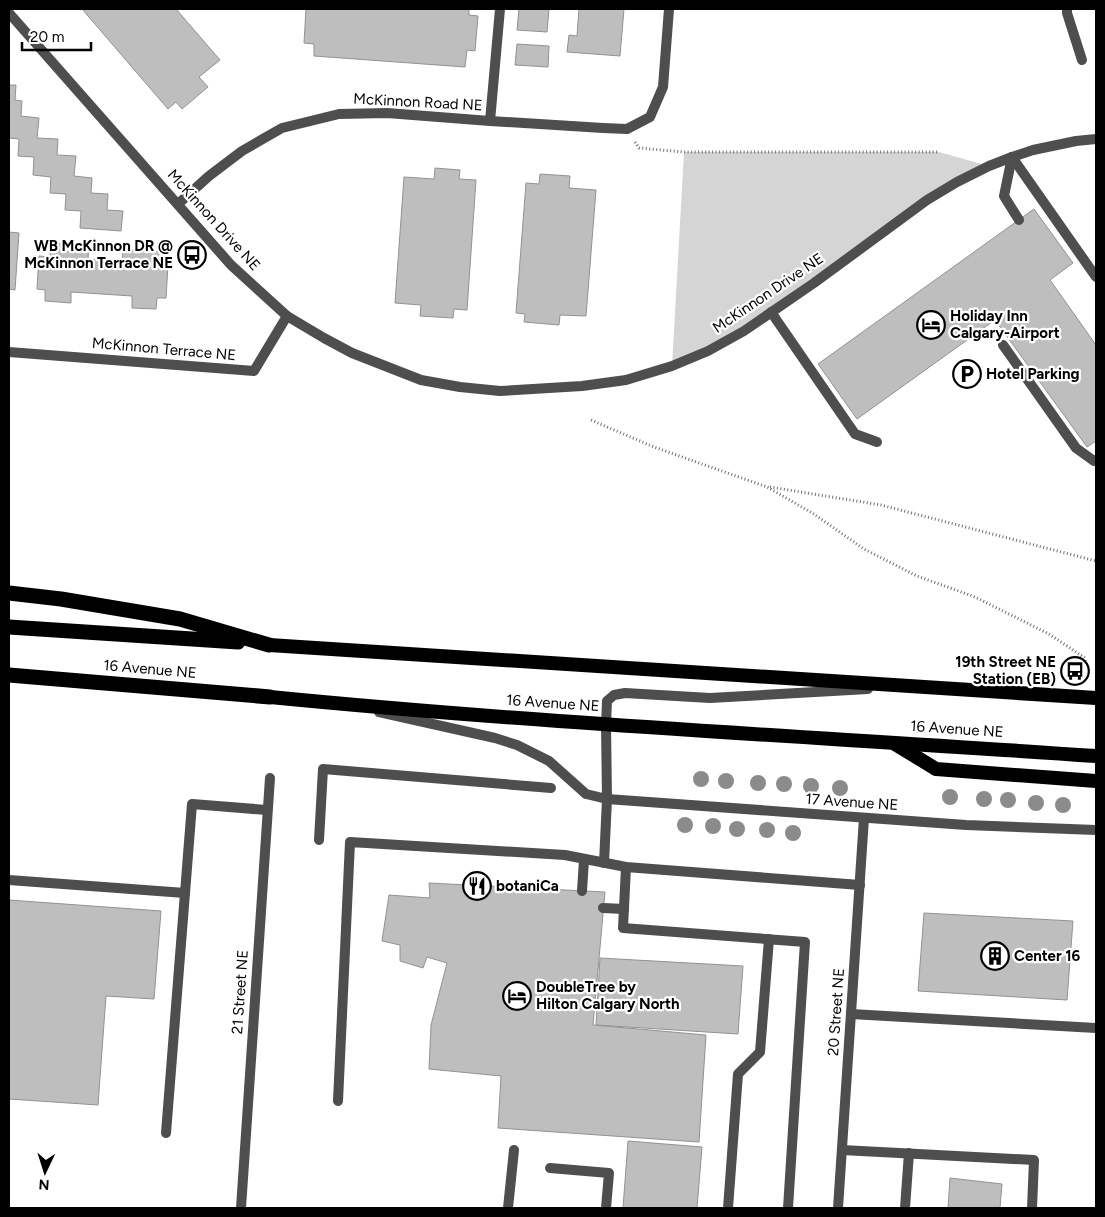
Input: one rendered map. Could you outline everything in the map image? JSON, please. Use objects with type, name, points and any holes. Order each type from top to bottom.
[{"type":"highway","points":[[9,593],[61,599],[180,620],[269,645]]},
{"type":"highway","name":"16 Avenue NE","points":[[9,627],[1096,698]]},
{"type":"highway","name":"16 Avenue NE","points":[[9,675],[606,725],[1096,756]]},
{"type":"highway","points":[[9,686],[70,680]]},
{"type":"highway","points":[[892,742],[936,769],[1096,781]]},
{"type":"street","points":[[490,121],[500,9]]},
{"type":"street","name":"McKinnon Road NE","points":[[178,204],[209,176],[242,151],[282,128],[339,114],[387,113],[490,121],[626,128],[650,117],[663,87],[669,9]]},
{"type":"street","points":[[1067,9],[1082,60]]},
{"type":"street","name":"McKinnon Drive NE","points":[[9,13],[231,265],[287,316],[352,353],[420,380],[460,388],[500,391],[582,386],[626,380],[672,366],[708,351],[744,330],[927,200],[957,182],[989,166],[1033,150],[1096,139]]},
{"type":"street","points":[[1012,157],[1004,196],[1019,220]]},
{"type":"street","points":[[1012,157],[1096,277]]},
{"type":"street","points":[[1058,243],[1068,237]]},
{"type":"street","points":[[771,312],[855,434],[877,442]]},
{"type":"street","name":"McKinnon Terrace NE","points":[[9,352],[254,371],[287,316]]},
{"type":"street","points":[[1003,345],[1076,448],[1094,461],[1096,460]]},
{"type":"street","points":[[604,863],[607,799],[607,701],[614,695],[625,693],[710,698],[906,686]]},
{"type":"street","name":"17 Avenue NE","points":[[344,704],[495,738],[517,745],[549,761],[586,794],[607,799],[966,825],[1096,830]]},
{"type":"street","points":[[319,840],[323,769],[551,788]]},
{"type":"street","name":"21 Street NE","points":[[241,1208],[270,778]]},
{"type":"street","points":[[166,1133],[192,804],[267,810]]},
{"type":"street","name":"20 Street NE","points":[[838,1208],[864,818]]},
{"type":"street","points":[[338,1101],[350,842],[564,856],[626,868],[860,885]]},
{"type":"street","points":[[582,891],[584,860]]},
{"type":"street","points":[[626,868],[623,928],[805,942],[788,1208]]},
{"type":"street","points":[[9,880],[185,893]]},
{"type":"street","points":[[603,908],[624,909]]},
{"type":"street","points":[[728,1208],[738,1074],[760,1052],[769,939]]},
{"type":"street","points":[[851,1014],[1096,1028]]},
{"type":"street","points":[[508,1208],[514,1150]]},
{"type":"street","points":[[842,1150],[1034,1160],[1032,1208]]},
{"type":"street","points":[[905,1208],[909,1153]]},
{"type":"street","points":[[550,1168],[609,1174],[606,1208]]},
{"type":"path","points":[[626,128],[640,148],[644,149],[684,152],[938,152]]},
{"type":"path","points":[[591,420],[654,446],[767,487],[814,514],[864,549],[917,576],[974,597],[1048,634],[1085,658],[1086,673]]},
{"type":"path","points":[[767,487],[881,505],[1096,561]]},
{"type":"shaded area","points":[[684,152],[939,152],[989,166],[957,182],[771,312],[672,366]]},
{"type":"building","points":[[82,9],[176,9],[220,60],[199,77],[208,87],[182,109],[176,102],[168,109]]},
{"type":"building","points":[[306,9],[469,9],[469,15],[478,16],[475,51],[467,50],[465,67],[314,56],[314,44],[304,43]]},
{"type":"building","points":[[519,9],[549,9],[547,32],[517,30]]},
{"type":"building","points":[[579,9],[624,9],[620,56],[567,52],[569,35],[577,36]]},
{"type":"building","points":[[517,44],[549,46],[548,67],[515,65]]},
{"type":"building","points":[[9,85],[16,85],[15,100],[22,101],[21,116],[39,118],[37,138],[58,139],[57,155],[76,156],[74,176],[92,178],[91,193],[108,194],[107,210],[123,211],[121,231],[80,228],[81,211],[65,210],[66,194],[50,193],[51,177],[33,175],[34,157],[18,156],[19,139],[9,138]]},
{"type":"building","points":[[435,168],[460,170],[459,179],[476,180],[467,310],[454,309],[453,318],[420,316],[421,305],[395,303],[404,177],[434,179]]},
{"type":"building","points":[[540,174],[570,176],[569,188],[596,190],[586,316],[560,315],[559,325],[524,322],[525,314],[516,313],[526,183],[539,184]]},
{"type":"building","name":"Holiday Inn Calgary-Airport","points":[[1034,209],[1073,263],[1050,280],[1096,345],[1096,441],[1087,447],[995,320],[857,419],[818,364]]},
{"type":"building","points":[[9,232],[19,233],[15,290],[9,289]]},
{"type":"building","points":[[51,243],[89,246],[88,259],[122,262],[123,249],[162,252],[161,264],[168,265],[166,298],[157,298],[156,309],[132,308],[132,296],[71,292],[71,303],[45,301],[45,290],[37,289],[39,256],[50,257]]},
{"type":"building","name":"DoubleTree by Hilton Calgary North","points":[[429,883],[605,892],[593,1025],[706,1035],[699,1142],[498,1128],[501,1076],[429,1069],[431,1025],[447,963],[427,957],[423,968],[400,961],[400,945],[382,941],[389,895],[430,898]]},
{"type":"building","points":[[9,900],[161,911],[154,999],[106,996],[98,1105],[9,1099]]},
{"type":"building","name":"Center 16","points":[[924,913],[1073,921],[1067,1000],[918,991]]},
{"type":"building","points":[[600,958],[743,966],[738,1034],[596,1025]]},
{"type":"building","points":[[628,1141],[702,1147],[697,1208],[623,1208]]},
{"type":"building","points":[[950,1178],[1002,1184],[1000,1208],[948,1208]]},
{"type":"place","name":"WB McKinnon DR @ McKinnon Terrace NE","points":[[192,255]]},
{"type":"place","name":"Holiday Inn Calgary-Airport","points":[[931,325]]},
{"type":"place","name":"Hotel Parking","points":[[967,374]]},
{"type":"place","name":"19th Street NE Station (EB)","points":[[1075,671]]},
{"type":"place","name":"botaniCa","points":[[477,886]]},
{"type":"place","name":"Center 16","points":[[995,956]]},
{"type":"place","name":"DoubleTree by Hilton Calgary North","points":[[517,996]]}]
